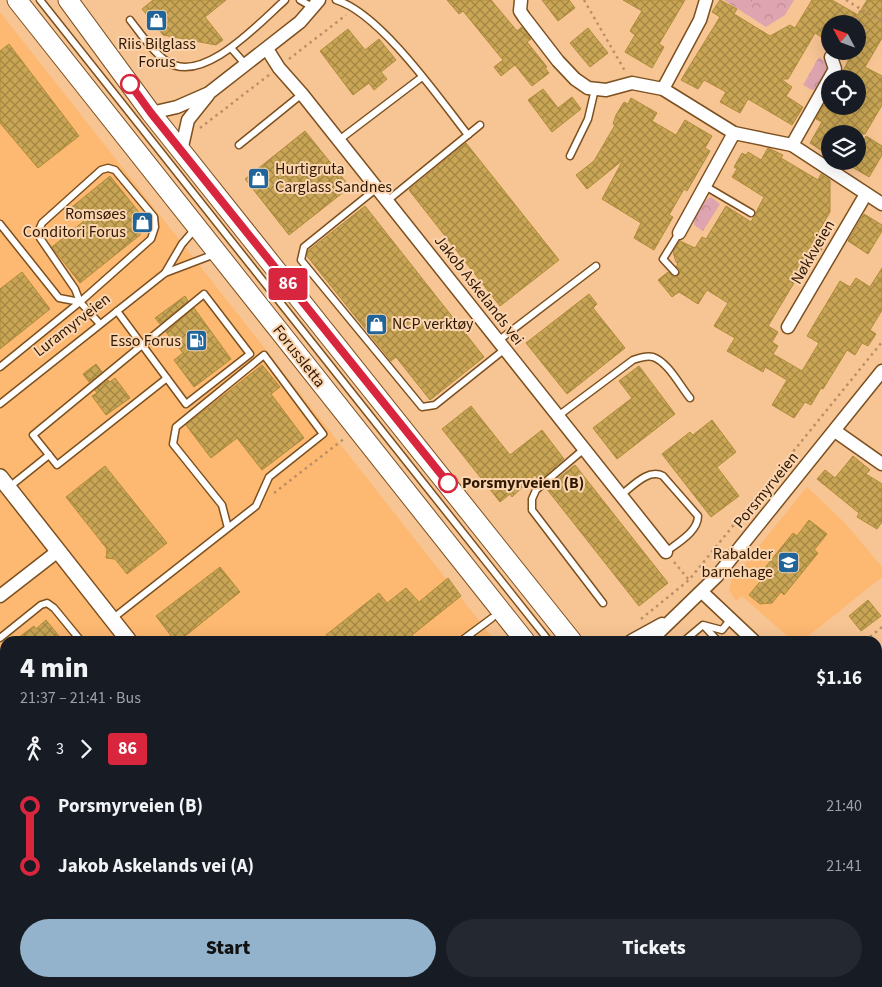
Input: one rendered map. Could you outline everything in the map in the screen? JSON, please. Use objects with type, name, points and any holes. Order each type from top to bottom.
[{"type":"main road","name":"Forussletta","points":[[17,0],[521,636]]},
{"type":"main road","points":[[68,0],[151,113],[568,636]]},
{"type":"street","points":[[521,0],[520,11],[524,17],[558,61],[582,84],[595,89],[606,90],[632,84],[662,89],[734,133],[792,144],[882,204]]},
{"type":"street","points":[[662,89],[700,20],[706,0]]},
{"type":"street","points":[[151,113],[177,107],[210,93],[267,49],[317,4]]},
{"type":"street","name":"Jakob Askelands vei","points":[[267,49],[278,68],[302,94],[339,140],[666,552]]},
{"type":"street","points":[[792,144],[835,69],[832,60]]},
{"type":"street","points":[[181,151],[188,120],[210,93]]},
{"type":"street","points":[[679,233],[734,133]]},
{"type":"street","name":"Nøkkveien","points":[[788,327],[866,194]]},
{"type":"street","name":"Porsmyrveien","points":[[655,636],[702,592],[746,542],[882,371]]},
{"type":"street","points":[[835,431],[882,464]]},
{"type":"street","points":[[4,482],[125,636]]},
{"type":"street","points":[[0,596],[58,551]]},
{"type":"street","points":[[702,592],[749,636]]},
{"type":"street","name":"Porsmyrveien","points":[[641,636],[669,621]]},
{"type":"lane","points":[[40,0],[545,636]]},
{"type":"lane","points":[[130,20],[167,62],[178,67],[193,67],[210,61],[231,48],[285,0]]},
{"type":"lane","points":[[300,0],[317,4]]},
{"type":"lane","points":[[336,0],[353,9],[380,30],[422,77],[468,135]]},
{"type":"lane","points":[[231,48],[246,66]]},
{"type":"lane","points":[[339,140],[422,77]]},
{"type":"lane","points":[[570,156],[588,119],[595,89]]},
{"type":"lane","points":[[239,145],[302,94]]},
{"type":"lane","points":[[387,201],[480,125]]},
{"type":"lane","points":[[0,367],[80,302],[151,239],[155,227],[154,217],[116,170],[108,168],[101,170],[42,223],[39,230],[40,238],[75,288],[80,302],[100,324]]},
{"type":"lane","points":[[705,186],[751,213]]},
{"type":"lane","points":[[377,188],[304,247],[300,260],[422,407],[435,404],[596,266]]},
{"type":"lane","points":[[0,224],[59,298],[80,302]]},
{"type":"lane","name":"Luramyrveien","points":[[165,272],[182,244],[197,226]]},
{"type":"lane","points":[[675,272],[663,259],[679,233]]},
{"type":"lane","name":"Luramyrveien","points":[[0,404],[165,272],[218,253]]},
{"type":"lane","points":[[117,311],[143,346],[167,378],[186,404],[250,354],[204,294],[143,346],[33,435],[57,465],[167,378]]},
{"type":"lane","points":[[112,619],[228,528],[256,506],[269,477],[324,434],[264,355],[176,427],[173,444],[222,505],[228,528]]},
{"type":"lane","points":[[558,416],[633,360],[651,356],[660,361],[690,398]]},
{"type":"lane","points":[[584,449],[536,490],[532,499],[532,510],[602,603]]},
{"type":"lane","points":[[4,482],[49,455]]},
{"type":"lane","points":[[621,495],[650,473],[657,473],[663,476],[698,516],[698,523],[693,530],[666,552]]},
{"type":"lane","points":[[2,636],[41,605],[47,604],[54,608],[77,636]]},
{"type":"lane","points":[[468,636],[492,618]]},
{"type":"lane","points":[[703,625],[722,630],[731,619]]},
{"type":"lane","points":[[690,636],[703,625]]},
{"type":"lane","points":[[703,625],[713,636]]},
{"type":"path","points":[[584,0],[632,84]]},
{"type":"path","points":[[848,0],[882,22]]},
{"type":"path","points":[[858,15],[861,10]]},
{"type":"path","points":[[637,622],[689,580],[882,342]]},
{"type":"path","points":[[256,506],[350,434]]},
{"type":"path","points":[[666,552],[689,580]]},
{"type":"path","points":[[871,636],[882,627]]},
{"type":"shaded area","points":[[0,12],[491,636],[0,636]]},
{"type":"shaded area","points":[[807,487],[845,523],[882,567],[882,577],[808,636],[787,636],[742,596],[736,601],[729,590],[732,579]]},
{"type":"green space","points":[[724,0],[794,0],[785,15],[766,27]]},
{"type":"green space","points":[[819,57],[828,63],[830,70],[821,70],[820,88],[812,90],[803,85]]},
{"type":"green space","points":[[711,197],[720,204],[703,231],[694,225],[695,217],[701,205]]},
{"type":"building","points":[[153,0],[226,0],[205,17],[223,40],[216,45],[163,35],[142,9]]},
{"type":"building","points":[[447,0],[491,0],[517,31],[522,27],[531,39],[527,42],[547,67],[545,68],[549,73],[532,86],[515,65],[501,76],[494,67],[503,60],[463,11],[459,14]]},
{"type":"building","points":[[542,0],[569,0],[575,8],[558,21]]},
{"type":"building","points":[[623,0],[685,0],[659,44],[664,47],[652,68],[625,52],[635,35],[630,31],[642,11]]},
{"type":"building","points":[[720,0],[737,9],[734,14],[770,36],[790,25],[795,28],[812,0],[832,0],[858,15],[821,15],[821,37],[815,33],[788,79],[781,79],[792,87],[786,96],[803,107],[792,125],[748,99],[740,113],[720,102],[726,92],[704,80],[698,89],[681,80],[720,17],[712,12]]},
{"type":"building","points":[[867,0],[882,0],[882,38],[865,67],[882,76],[882,105],[866,132],[866,125],[821,125],[821,150],[810,143],[822,122],[816,119],[821,110],[821,115],[866,115],[866,70],[844,70],[848,60],[866,60],[866,15],[858,15]]},
{"type":"building","points":[[588,28],[608,53],[590,67],[570,43]]},
{"type":"building","points":[[348,29],[365,50],[379,39],[396,60],[381,72],[387,79],[374,90],[369,83],[353,95],[320,51]]},
{"type":"building","points":[[9,44],[79,136],[38,168],[0,123],[0,51]]},
{"type":"building","points":[[543,89],[558,108],[572,97],[581,109],[552,132],[528,100]]},
{"type":"building","points":[[631,98],[657,113],[652,121],[676,135],[685,120],[712,136],[705,148],[710,151],[687,191],[684,189],[669,215],[673,217],[654,250],[634,238],[641,223],[602,199],[623,160],[587,189],[576,175],[594,161],[615,125],[613,124],[616,115],[624,102],[628,104]]},
{"type":"building","points":[[305,131],[350,187],[289,235],[245,179]]},
{"type":"building","points":[[866,136],[882,146],[882,155],[869,177],[857,170],[866,170]]},
{"type":"building","points":[[466,143],[559,260],[500,306],[409,190]]},
{"type":"building","points":[[768,148],[783,155],[781,158],[818,180],[821,174],[830,180],[830,212],[812,243],[822,249],[805,276],[800,273],[768,326],[778,332],[772,342],[778,346],[773,354],[802,371],[819,343],[807,336],[840,281],[850,287],[856,278],[870,287],[882,268],[882,310],[870,330],[876,334],[868,346],[862,343],[855,355],[847,350],[811,405],[805,402],[794,418],[772,405],[787,380],[765,367],[763,372],[727,351],[735,338],[714,326],[728,303],[707,290],[698,304],[679,292],[672,297],[658,280],[668,272],[673,277],[679,275],[680,270],[676,266],[678,264],[673,252],[680,241],[695,248],[702,237],[706,239],[726,206],[751,222],[764,197],[732,177],[737,169],[734,167],[742,153],[746,155],[748,152],[761,160]]},
{"type":"building","points":[[110,176],[142,216],[140,235],[80,283],[52,247],[84,221],[72,207]]},
{"type":"building","points":[[365,206],[484,357],[430,400],[396,357],[391,361],[307,256],[308,251]]},
{"type":"building","points":[[864,214],[882,225],[882,231],[868,254],[848,241]]},
{"type":"building","points":[[22,272],[50,309],[0,349],[0,289]]},
{"type":"building","points":[[589,294],[597,304],[593,308],[625,348],[567,394],[526,343]]},
{"type":"building","points":[[185,296],[188,301],[160,324],[155,318]]},
{"type":"building","points":[[194,308],[231,359],[194,387],[174,360],[183,353],[166,332]]},
{"type":"building","points":[[96,364],[102,372],[89,382],[83,374]]},
{"type":"building","points":[[262,365],[280,387],[271,394],[304,438],[262,470],[237,438],[211,458],[186,425]]},
{"type":"building","points":[[639,366],[675,414],[617,459],[593,428],[632,398],[619,381]]},
{"type":"building","points":[[115,378],[130,398],[106,415],[92,396],[97,393],[95,390],[108,380],[110,382]]},
{"type":"building","points":[[471,406],[510,455],[542,430],[564,459],[539,481],[535,475],[512,497],[510,494],[500,502],[442,429]]},
{"type":"building","points":[[712,420],[736,452],[717,467],[739,496],[711,517],[662,454],[690,432],[693,435]]},
{"type":"building","points":[[853,456],[870,470],[866,474],[882,484],[882,522],[877,529],[857,517],[859,513],[817,479],[825,470],[835,478]]},
{"type":"building","points":[[575,465],[668,583],[639,606],[546,488]]},
{"type":"building","points":[[105,466],[167,543],[127,574],[115,559],[106,558],[107,549],[66,497]]},
{"type":"building","points":[[809,520],[827,534],[814,550],[818,553],[784,595],[781,592],[772,603],[760,604],[749,595],[763,578],[759,575],[793,533],[797,536]]},
{"type":"building","points":[[220,567],[240,592],[185,636],[171,636],[156,616]]},
{"type":"building","points":[[448,578],[461,596],[413,636],[326,635],[379,593],[387,603],[406,588],[419,602]]},
{"type":"building","points":[[868,600],[881,616],[861,631],[849,616]]},
{"type":"building","points":[[46,620],[59,636],[21,636],[34,626],[36,629]]},
{"type":"bus line","name":"86","points":[[130,84],[151,113],[448,483]]},
{"type":"place","name":"Riis Bilglass Forus","points":[[157,20]]},
{"type":"place","name":"Hurtigruta Carglass Sandnes","points":[[259,178]]},
{"type":"place","name":"Romsøes Conditori Forus","points":[[142,223]]},
{"type":"place","name":"NCP verktøy","points":[[376,324]]},
{"type":"place","name":"Esso Forus","points":[[197,341]]},
{"type":"place","name":"Porsmyrveien (B)","points":[[448,483]]},
{"type":"place","name":"Rabalder barnehage","points":[[789,563]]}]
